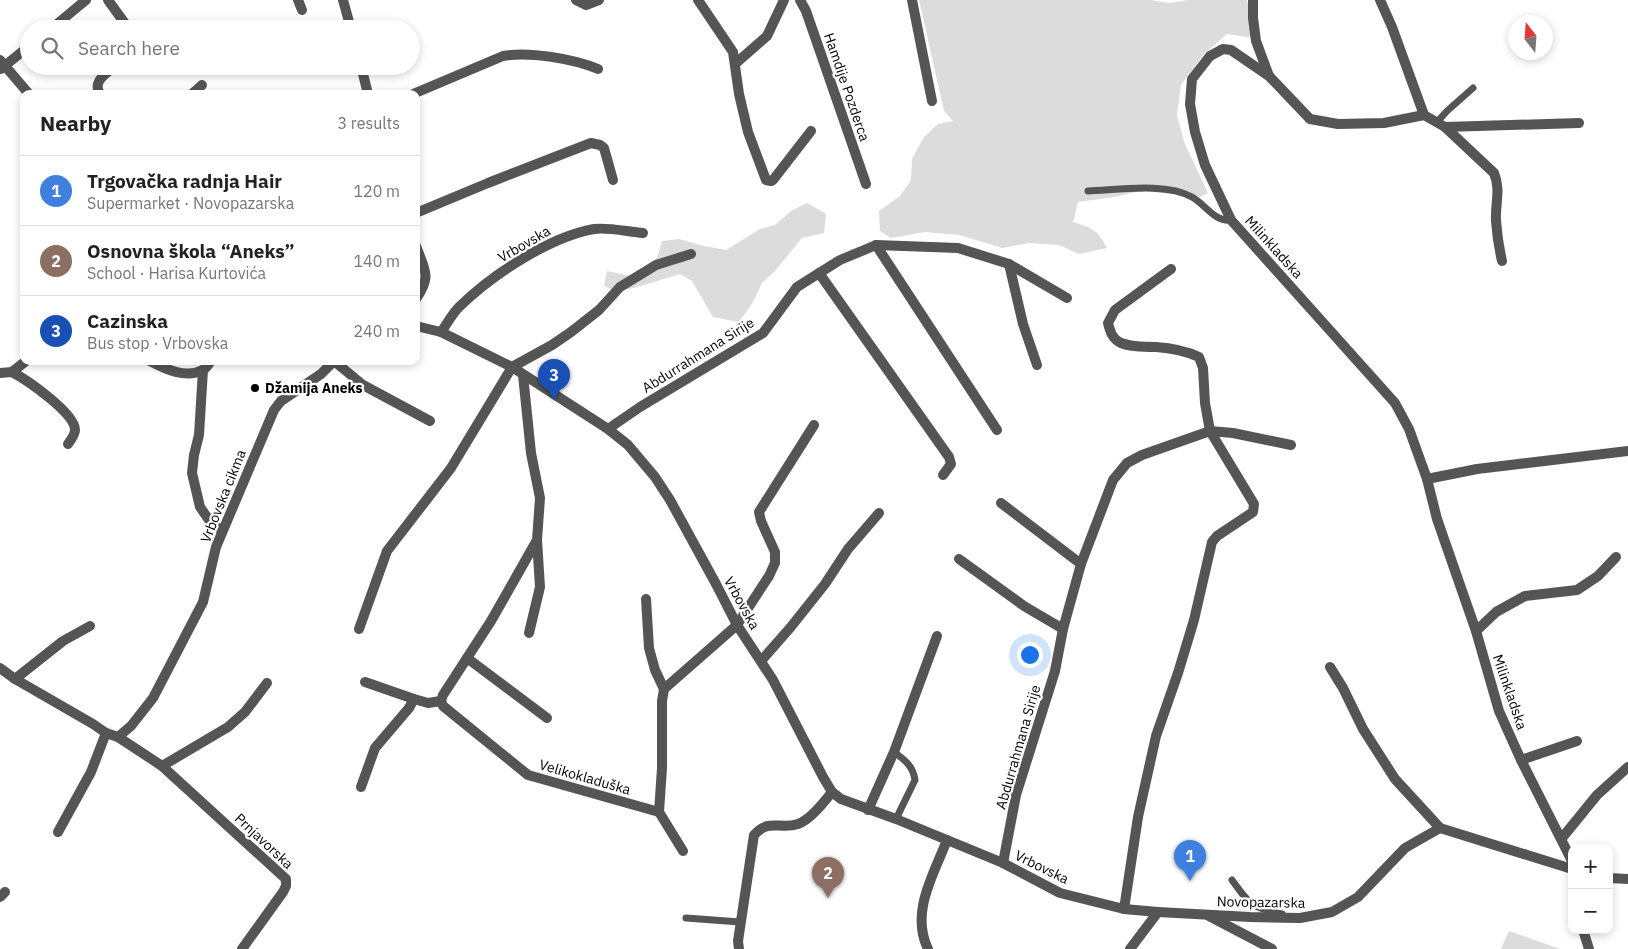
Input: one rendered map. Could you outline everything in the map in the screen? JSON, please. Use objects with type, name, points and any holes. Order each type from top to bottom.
[{"type":"street","points":[[61,20],[86,0]]},
{"type":"street","points":[[108,0],[122,20]]},
{"type":"street","points":[[298,0],[302,10]]},
{"type":"street","points":[[343,0],[349,20]]},
{"type":"street","points":[[576,0],[586,5],[599,0]]},
{"type":"street","points":[[698,0],[732,52],[748,132],[766,180],[773,180],[811,131]]},
{"type":"street","points":[[735,64],[767,36],[784,0]]},
{"type":"street","name":"Hamdije Pozderca","points":[[800,0],[806,11],[866,184]]},
{"type":"street","points":[[912,0],[932,101]]},
{"type":"street","points":[[1253,0],[1256,41],[1269,76]]},
{"type":"street","points":[[1380,0],[1392,27],[1424,115],[1441,124],[1494,173],[1498,183],[1496,220],[1502,261]]},
{"type":"street","name":"Milinkladska","points":[[1424,115],[1384,122],[1338,124],[1310,119],[1269,76],[1231,50],[1223,49],[1210,56],[1192,79],[1190,104],[1195,132],[1205,165],[1231,220],[1395,403],[1409,429],[1427,479],[1437,519],[1476,631],[1499,711],[1521,760],[1568,852]]},
{"type":"street","points":[[20,52],[2,65],[25,90]]},
{"type":"street","points":[[420,91],[503,56],[514,54],[581,62],[598,69]]},
{"type":"street","points":[[98,90],[98,80],[104,75]]},
{"type":"street","points":[[363,75],[367,90]]},
{"type":"street","points":[[197,90],[202,86]]},
{"type":"street","points":[[1441,124],[1579,123]]},
{"type":"street","points":[[420,211],[591,143],[604,148],[613,180]]},
{"type":"street","name":"Vrbovska","points":[[441,332],[459,308],[498,276],[536,251],[568,235],[596,229],[643,233]]},
{"type":"street","points":[[876,246],[997,430]]},
{"type":"street","name":"Abdurrahmana Sirije","points":[[608,429],[640,407],[763,333],[797,287],[840,260],[876,246],[958,248],[1009,264],[1067,298]]},
{"type":"street","points":[[359,628],[387,551],[451,468],[512,367],[571,332],[599,310],[620,288],[656,265],[691,254]]},
{"type":"street","points":[[420,257],[426,274],[426,282],[420,292]]},
{"type":"street","points":[[1009,264],[1023,324],[1037,365]]},
{"type":"street","points":[[1124,909],[1138,817],[1156,736],[1194,620],[1212,542],[1217,536],[1253,512],[1254,508],[1254,504],[1210,431],[1203,368],[1199,358],[1188,352],[1174,349],[1137,346],[1120,342],[1112,335],[1108,323],[1115,310],[1171,269]]},
{"type":"street","points":[[819,274],[949,457],[951,464],[943,475]]},
{"type":"street","name":"Vrbovska","points":[[420,327],[441,332],[512,367],[608,429],[628,445],[655,477],[716,584],[736,625],[761,661],[808,751],[832,792],[841,799],[896,819],[1003,863],[1060,893],[1124,909],[1158,912]]},
{"type":"street","points":[[0,373],[12,372],[21,365]]},
{"type":"street","points":[[158,365],[178,373],[203,370],[207,365]]},
{"type":"street","name":"Vrbovska cikma","points":[[118,737],[131,726],[153,698],[204,602],[216,547],[274,410],[281,401],[321,374],[330,365]]},
{"type":"street","points":[[339,365],[363,385],[430,421]]},
{"type":"street","points":[[203,370],[199,435],[192,473],[200,507],[209,520],[222,531]]},
{"type":"street","points":[[12,372],[36,388],[70,416],[74,423],[75,431],[68,444]]},
{"type":"street","points":[[523,375],[531,453],[540,498],[537,540],[540,586],[529,633]]},
{"type":"street","points":[[664,689],[736,625],[769,576],[775,563],[774,552],[759,512],[814,425]]},
{"type":"street","name":"Abdurrahmana Sirije","points":[[1003,863],[1016,795],[1055,671],[1063,629],[1081,564],[1112,480],[1127,463],[1142,455],[1210,431],[1233,433],[1290,445]]},
{"type":"street","points":[[1427,479],[1477,469],[1628,451]]},
{"type":"street","points":[[1001,503],[1081,564]]},
{"type":"street","points":[[761,661],[790,628],[825,584],[848,549],[879,513]]},
{"type":"street","points":[[365,682],[414,699],[428,702],[441,701],[491,621],[537,540]]},
{"type":"street","points":[[1476,631],[1496,612],[1524,596],[1577,590],[1598,576],[1616,557]]},
{"type":"street","points":[[959,559],[1024,606],[1063,629]]},
{"type":"street","points":[[646,599],[649,648],[664,689],[662,701],[662,768],[659,812],[683,851]]},
{"type":"street","points":[[15,679],[63,641],[90,626]]},
{"type":"street","points":[[868,810],[894,752],[936,636]]},
{"type":"street","points":[[467,658],[547,718]]},
{"type":"street","points":[[1330,667],[1343,688],[1363,729],[1395,780],[1440,828],[1568,868]]},
{"type":"street","name":"Prnjavorska","points":[[0,668],[15,679],[106,733],[118,737],[162,766],[286,880],[283,892],[242,949]]},
{"type":"street","points":[[162,766],[228,727],[245,712],[267,683]]},
{"type":"street","points":[[361,787],[375,748],[409,708],[414,699]]},
{"type":"street","name":"Velikokladuška","points":[[441,701],[443,706],[528,775],[659,812]]},
{"type":"street","points":[[58,832],[91,772],[106,733]]},
{"type":"street","points":[[1521,760],[1577,741]]},
{"type":"street","points":[[1562,838],[1598,795],[1628,767]]},
{"type":"street","points":[[739,949],[740,922],[754,836],[760,828],[770,825],[789,826],[807,819],[832,792]]},
{"type":"street","name":"Novopazarska","points":[[1158,912],[1300,918],[1332,912],[1358,897],[1405,848],[1440,828]]},
{"type":"street","points":[[928,949],[924,941],[921,924],[923,900],[947,840]]},
{"type":"street","points":[[1613,878],[1628,879]]},
{"type":"street","points":[[1130,949],[1158,912]]},
{"type":"street","points":[[1206,915],[1272,949]]},
{"type":"street","points":[[1584,934],[1589,949]]},
{"type":"lane","points":[[1441,124],[1447,111],[1473,88]]},
{"type":"lane","points":[[1088,191],[1137,189],[1172,191],[1192,197],[1218,218],[1226,221],[1231,220]]},
{"type":"lane","points":[[894,752],[912,767],[915,780],[896,819]]},
{"type":"lane","points":[[1232,880],[1249,903],[1266,911],[1300,918]]},
{"type":"lane","points":[[686,918],[740,922]]},
{"type":"shaded area","points":[[919,0],[1151,0],[1169,3],[1189,0],[1247,0],[1255,38],[1227,34],[1203,55],[1181,85],[1177,115],[1184,142],[1208,193],[1200,197],[1176,189],[1148,189],[1115,197],[1078,202],[1073,222],[1097,233],[1107,248],[1079,254],[1059,245],[1029,243],[1003,248],[959,235],[925,232],[891,238],[880,231],[879,211],[900,196],[911,180],[912,159],[924,137],[938,124],[953,121],[944,111]]},
{"type":"shaded area","points":[[807,203],[826,214],[824,233],[802,238],[775,271],[762,283],[753,302],[739,322],[713,317],[692,281],[680,274],[634,288],[615,291],[604,286],[607,271],[631,276],[647,274],[658,255],[662,241],[679,239],[726,250],[760,229],[775,225],[791,211]]},
{"type":"shaded area","points":[[1509,931],[1560,949],[1501,949]]},
{"type":"place","name":"Džamija Aneks","points":[[255,388]]},
{"type":"place","name":"Cazinska","points":[[554,400]]},
{"type":"place","name":"Trgovačka radnja Hair","points":[[1190,881]]},
{"type":"place","name":"Osnovna škola “Aneks”","points":[[828,898]]}]
